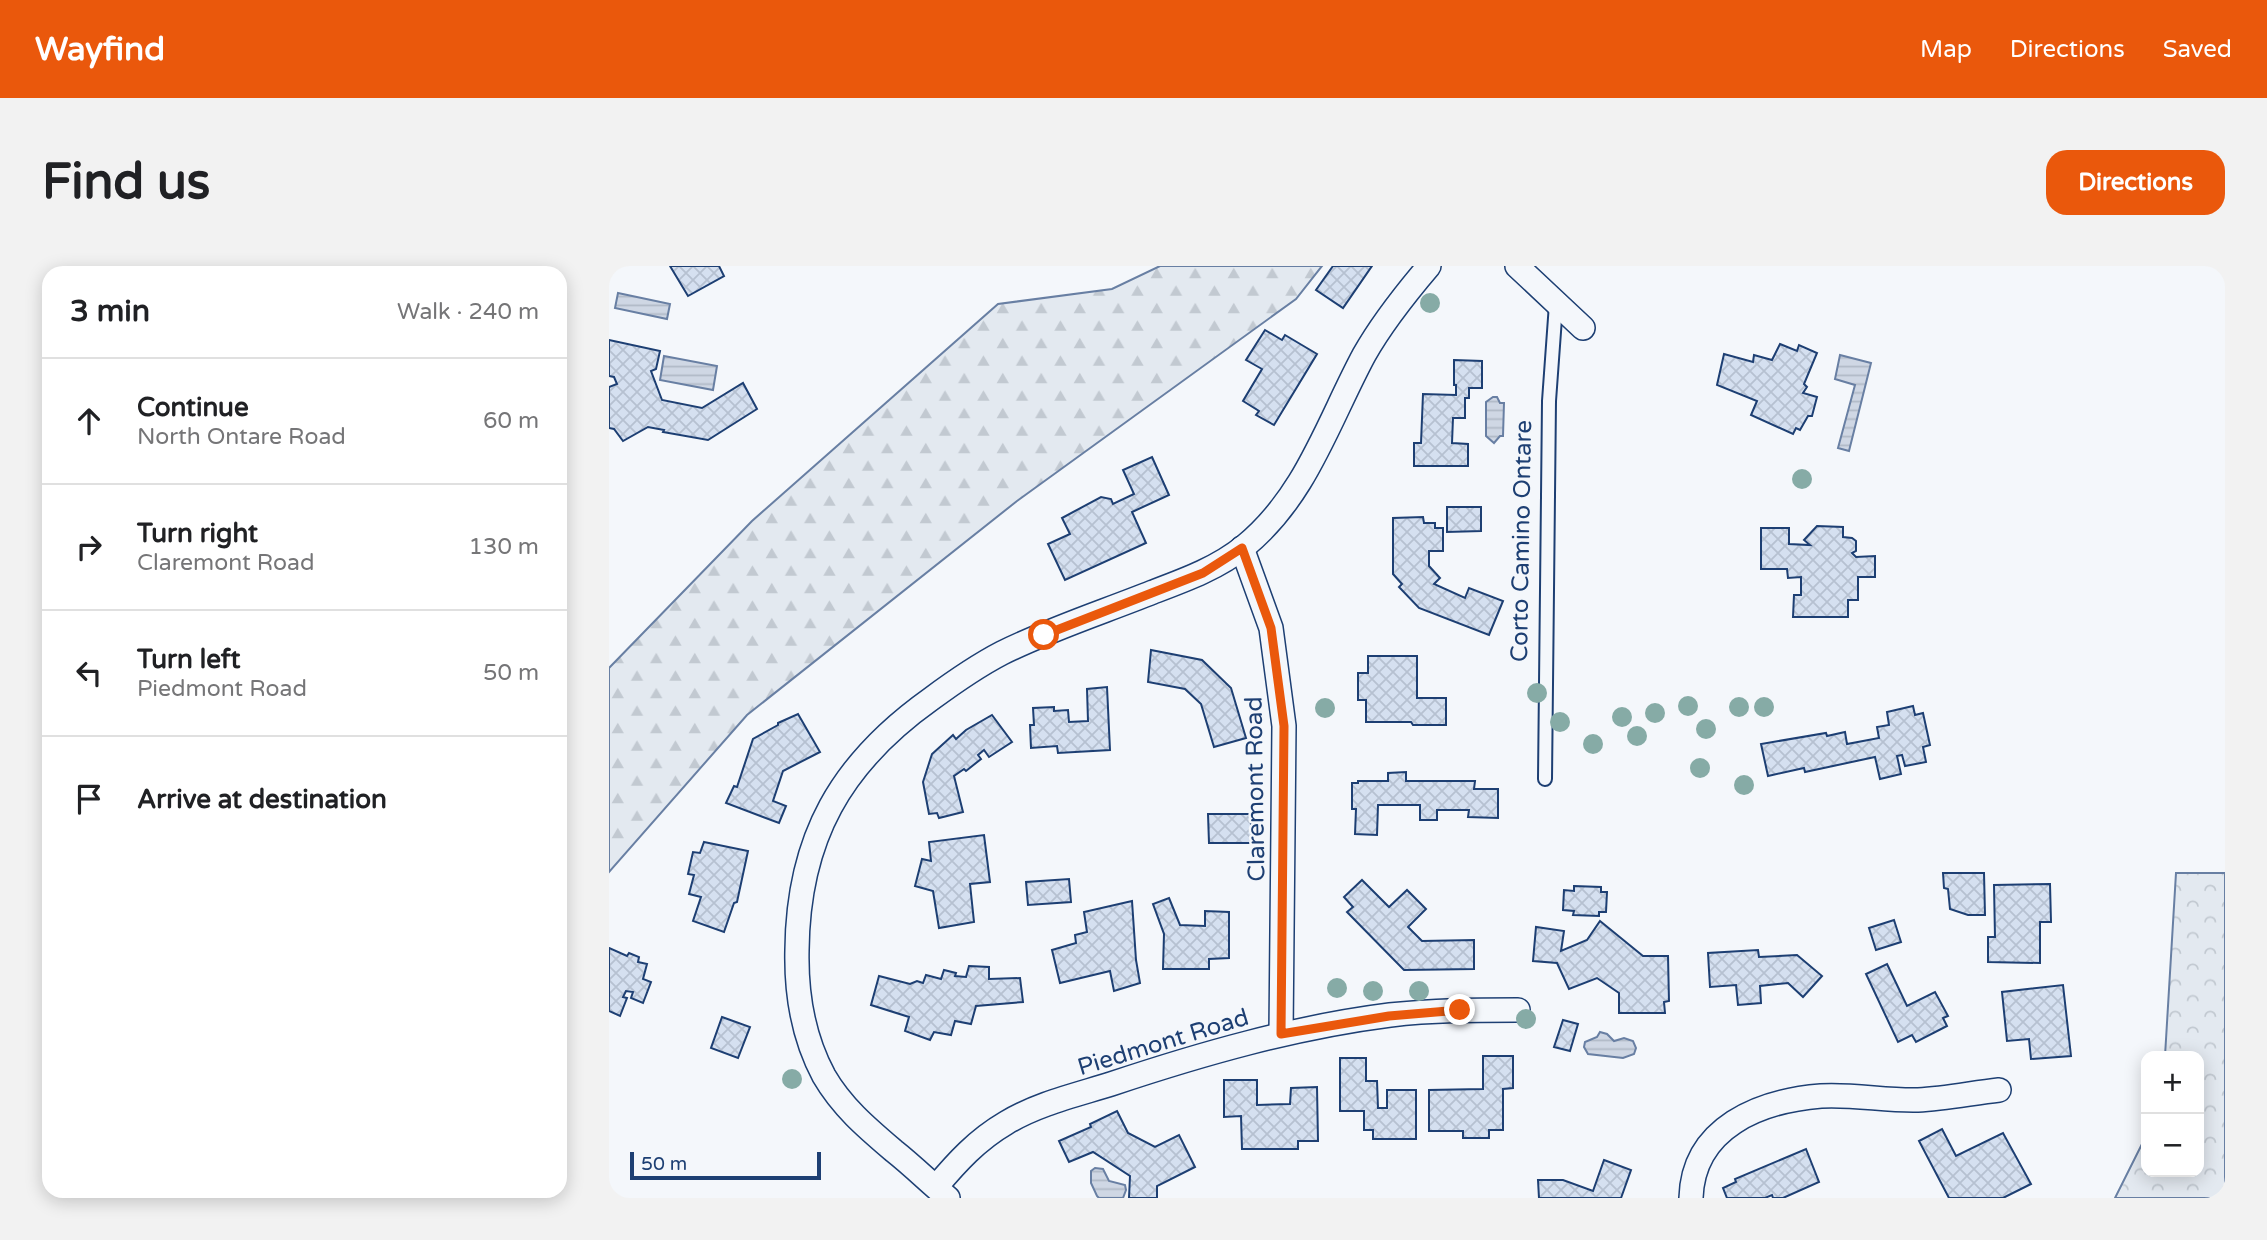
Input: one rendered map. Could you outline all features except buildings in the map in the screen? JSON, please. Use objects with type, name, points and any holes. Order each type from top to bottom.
[{"type":"street","points":[[942,1193],[861,1124],[840,1100],[811,1047],[802,1018],[796,972],[801,894],[813,847],[826,812],[870,750],[903,719],[963,676],[1003,653],[1044,635],[1203,573],[1242,548],[1268,526],[1307,472],[1366,352],[1429,266]]},
{"type":"street","points":[[1517,266],[1583,328]]},
{"type":"street","name":"Claremont Road","points":[[1242,548],[1271,628],[1284,726],[1281,1034]]},
{"type":"street","name":"Piedmont Road","points":[[942,1193],[963,1154],[985,1136],[1017,1117],[1169,1065],[1281,1034],[1389,1016],[1460,1010],[1518,1010]]},
{"type":"street","points":[[1691,1198],[1695,1169],[1701,1155],[1719,1132],[1730,1123],[1783,1102],[1823,1096],[1919,1100],[1999,1090]]},
{"type":"lane","name":"Corto Camino Ontare","points":[[1545,779],[1548,415],[1556,303]]},
{"type":"green space","points":[[1160,266],[1322,266],[1296,299],[1017,501],[747,715],[609,872],[609,668],[752,521],[998,304],[1112,289]]},
{"type":"green space","points":[[2176,873],[2225,873],[2225,1198],[2115,1198],[2141,1146],[2141,1177],[2204,1177],[2204,1051],[2165,1051]]},
{"type":"shaded area","points":[[618,293],[670,304],[667,319],[615,308]]},
{"type":"shaded area","points":[[1840,355],[1871,363],[1849,451],[1838,448],[1855,385],[1835,379]]},
{"type":"shaded area","points":[[664,356],[717,366],[713,390],[660,380]]},
{"type":"shaded area","points":[[1493,397],[1504,403],[1503,436],[1494,443],[1486,436],[1486,402]]},
{"type":"shaded area","points":[[1600,1032],[1607,1034],[1614,1041],[1624,1038],[1633,1041],[1636,1048],[1634,1054],[1623,1058],[1588,1054],[1584,1047],[1585,1042],[1597,1037]]},
{"type":"shaded area","points":[[1095,1168],[1103,1169],[1109,1181],[1125,1185],[1123,1198],[1097,1196],[1091,1183],[1091,1171]]},
{"type":"route","points":[[1044,635],[1203,573],[1242,548],[1271,628],[1284,726],[1281,1034],[1389,1016],[1460,1010]]}]
